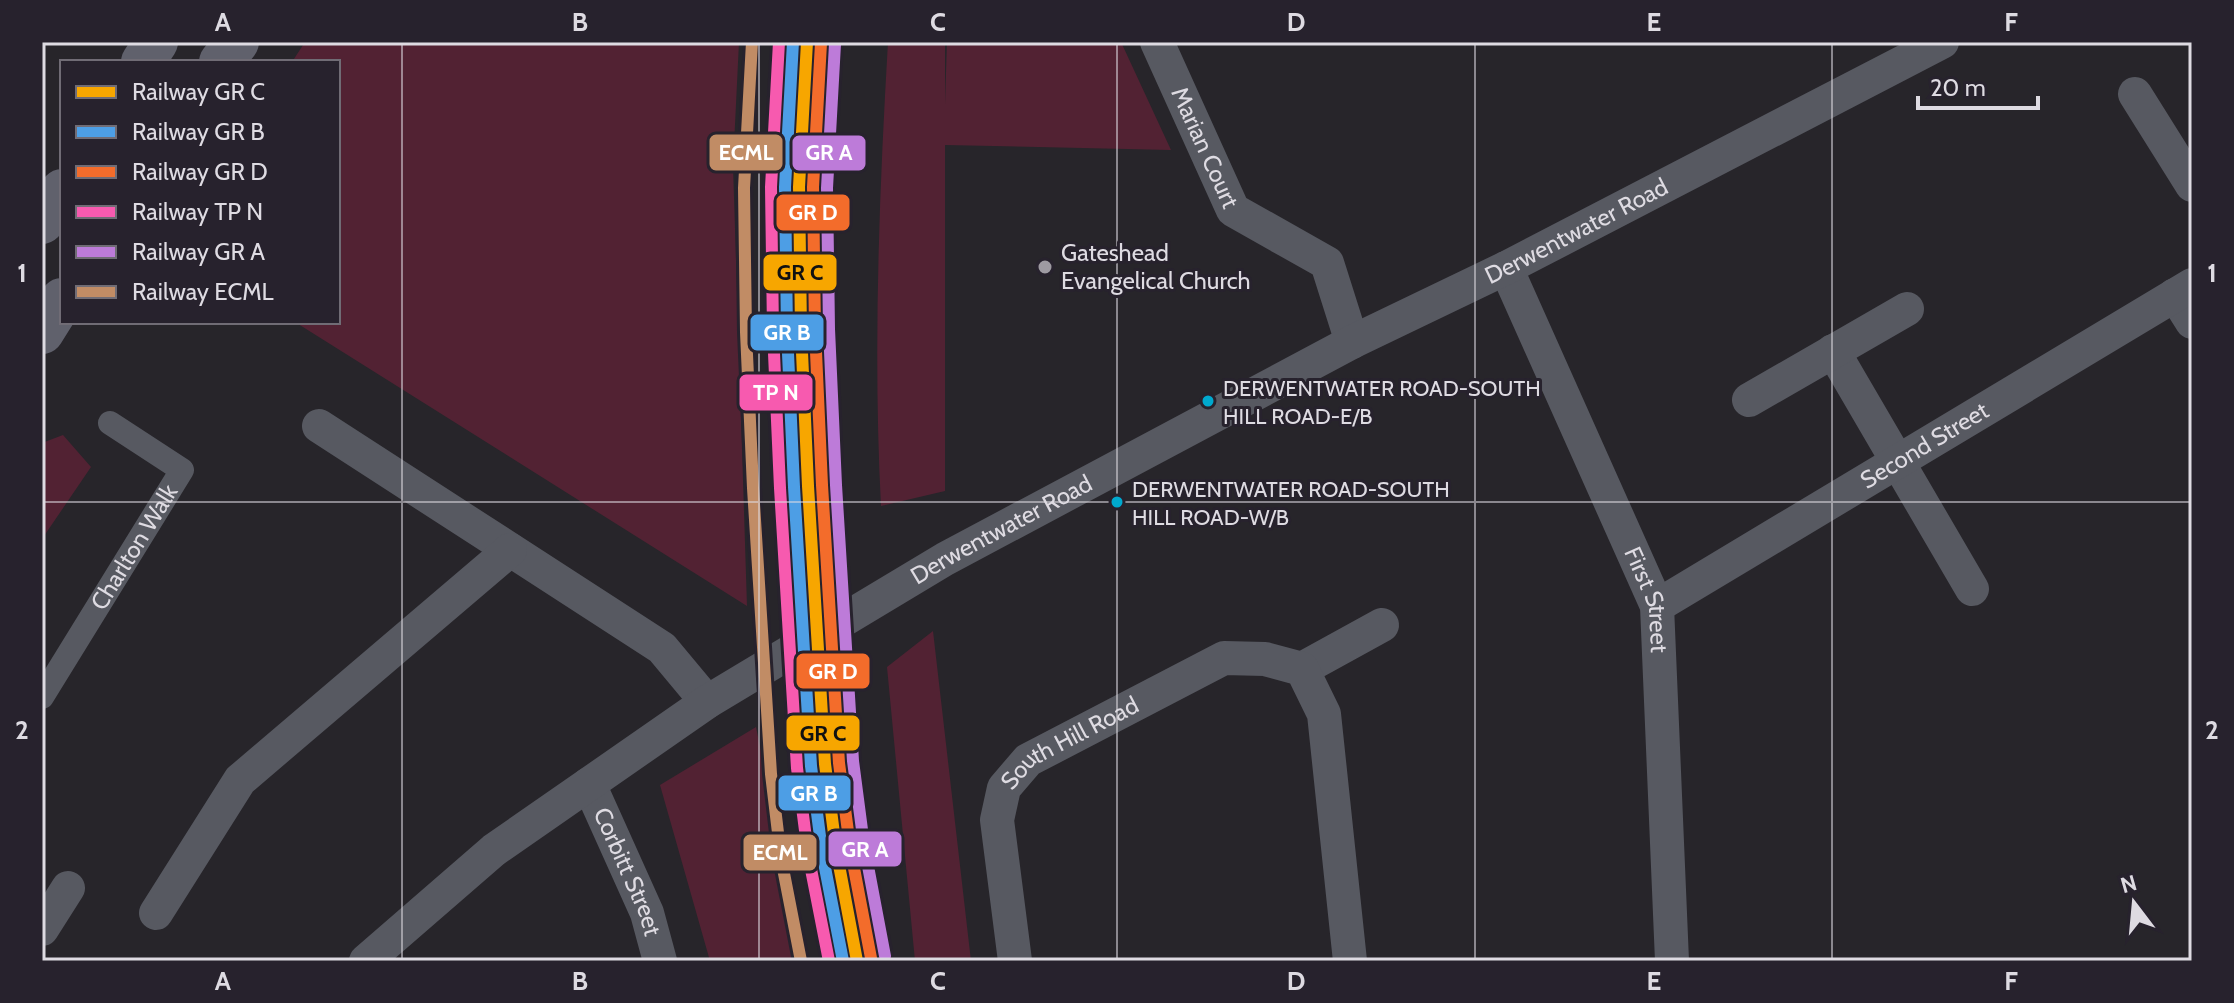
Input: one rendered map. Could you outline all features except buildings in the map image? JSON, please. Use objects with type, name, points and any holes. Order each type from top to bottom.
[{"type":"highway","points":[[144,60],[156,42]]},
{"type":"highway","points":[[211,60],[222,42]]},
{"type":"highway","points":[[223,60],[237,42]]},
{"type":"highway","points":[[42,222],[60,194]]},
{"type":"highway","points":[[42,332],[60,303]]},
{"type":"street","name":"Marian Court","points":[[1157,42],[1233,210],[1327,263],[1352,342]]},
{"type":"street","name":"Derwentwater Road","points":[[366,961],[494,850],[707,702],[945,559],[1352,342],[1506,268],[1936,44]]},
{"type":"street","points":[[2135,94],[2192,185]]},
{"type":"street","name":"First Street","points":[[1506,268],[1657,606],[1672,961]]},
{"type":"street","name":"Second Street","points":[[1657,606],[1898,462],[2186,301]]},
{"type":"street","points":[[1749,400],[1907,309]]},
{"type":"street","points":[[1833,351],[1972,589]]},
{"type":"street","name":"Charlton Walk","points":[[42,697],[182,470],[110,423]]},
{"type":"street","points":[[319,426],[662,648],[707,702]]},
{"type":"street","points":[[156,913],[240,780],[510,550]]},
{"type":"street","points":[[1350,961],[1324,714],[1302,669],[1382,625]]},
{"type":"street","name":"South Hill Road","points":[[1015,961],[997,820],[1004,788],[1028,760],[1224,658],[1265,659],[1302,669]]},
{"type":"street","name":"Corbitt Street","points":[[589,784],[647,913],[660,961]]},
{"type":"street","points":[[42,929],[68,888]]},
{"type":"shaded area","points":[[305,42],[739,42],[733,166],[747,606],[298,324],[340,324],[340,60],[293,60]]},
{"type":"shaded area","points":[[888,42],[945,42],[945,104],[947,42],[1121,42],[1171,150],[945,145],[945,491],[881,506],[877,390],[878,274]]},
{"type":"shaded area","points":[[63,435],[91,467],[42,539],[42,443]]},
{"type":"shaded area","points":[[933,631],[971,961],[915,961],[887,667]]},
{"type":"shaded area","points":[[756,727],[805,961],[710,961],[660,785]]},
{"type":"transit line","points":[[779,42],[771,187],[780,488],[797,768],[808,854],[829,961]]},
{"type":"transit line","points":[[793,42],[785,187],[794,487],[811,766],[822,852],[843,961]]},
{"type":"transit line","points":[[807,42],[799,187],[808,486],[825,764],[836,849],[857,961]]},
{"type":"transit line","points":[[821,43],[813,187],[822,485],[839,763],[850,847],[871,958]]},
{"type":"transit line","points":[[835,44],[827,188],[836,485],[853,761],[864,845],[885,956]]},
{"type":"rail line","name":"ECML","points":[[752,42],[744,188],[753,488],[771,774],[781,858],[801,961]]},
{"type":"place","name":"Gateshead Evangelical Church","points":[[1045,267]]},
{"type":"place","name":"DERWENTWATER ROAD-SOUTH HILL ROAD-E/B","points":[[1208,401]]},
{"type":"place","name":"DERWENTWATER ROAD-SOUTH HILL ROAD-W/B","points":[[1117,502]]}]
